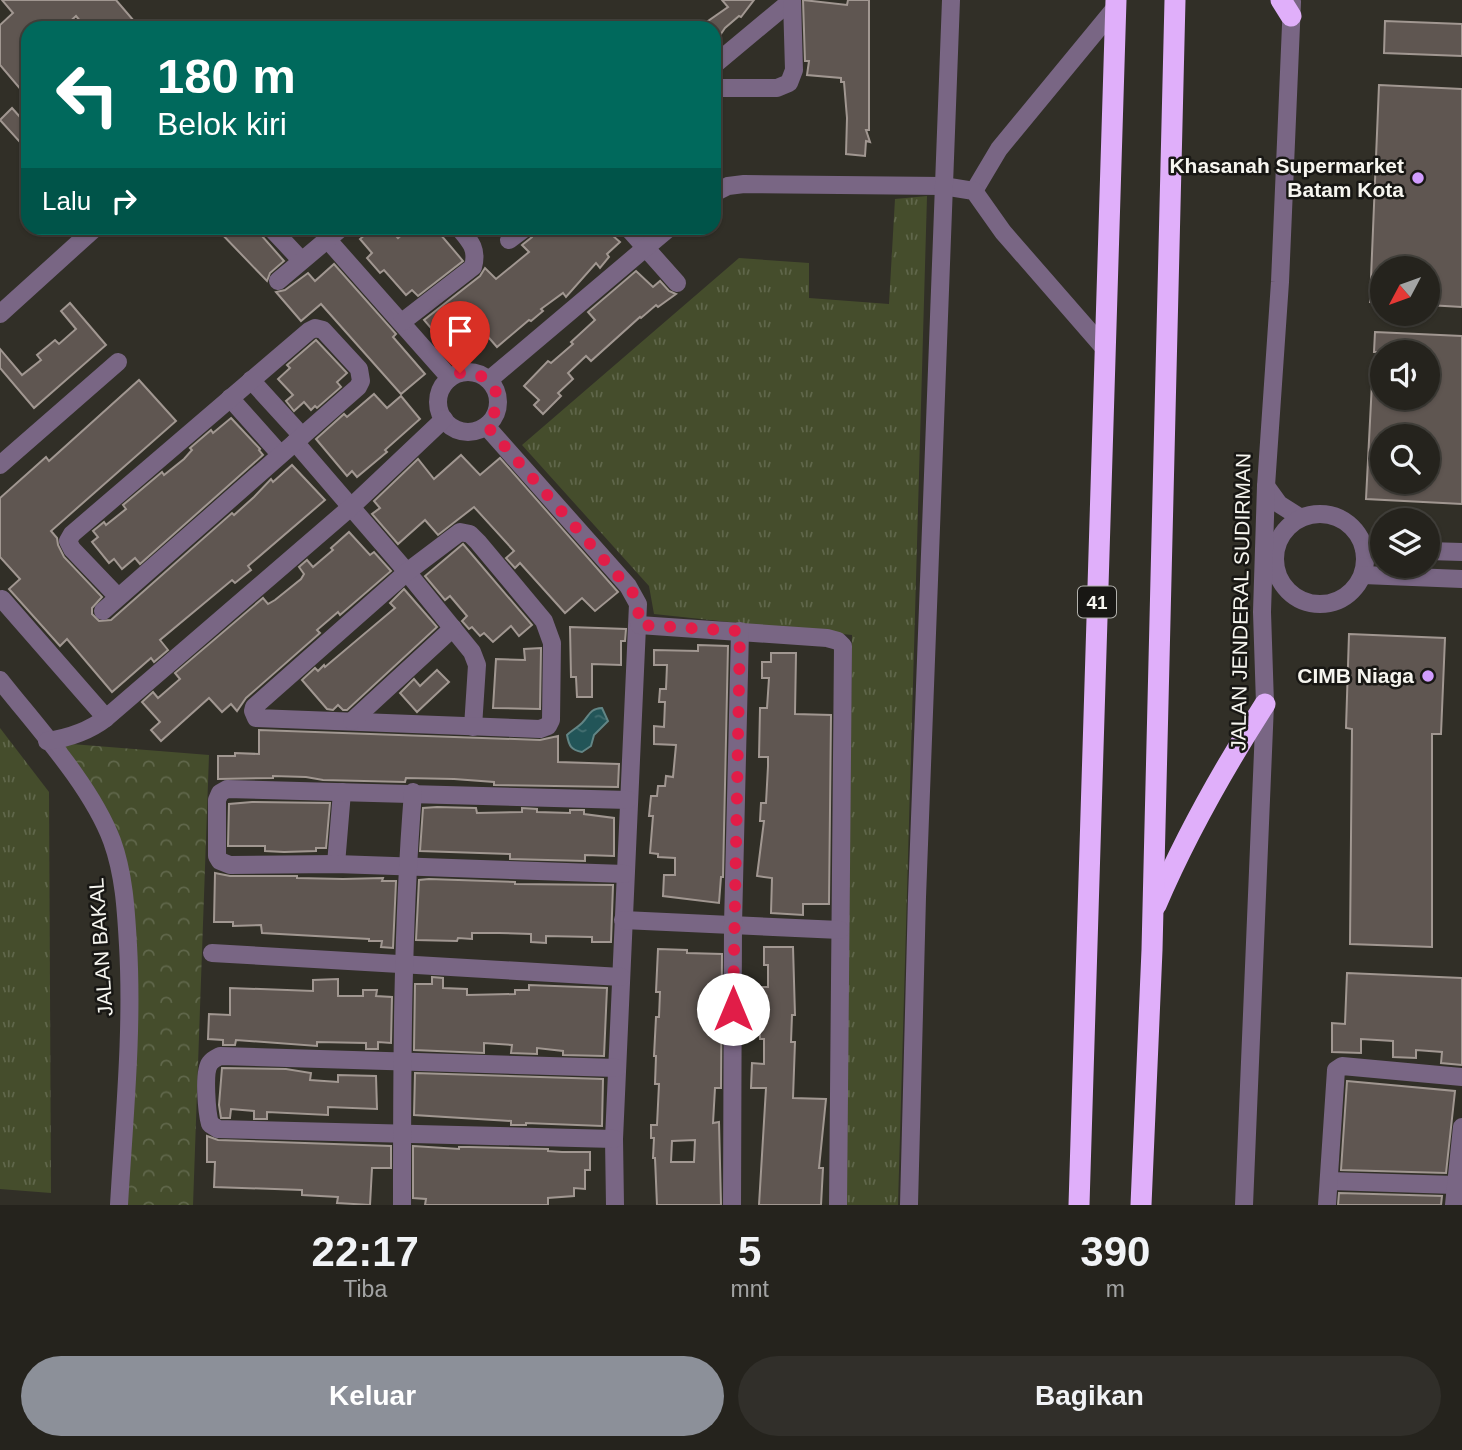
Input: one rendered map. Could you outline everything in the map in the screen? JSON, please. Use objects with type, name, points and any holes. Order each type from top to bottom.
[{"type":"highway","points":[[1141,1205],[1152,950],[1175,0]]},
{"type":"highway","name":"41","points":[[1079,1205],[1116,4]]},
{"type":"highway","points":[[1152,914],[1174,863],[1265,704]]},
{"type":"street","points":[[721,59],[792,0]]},
{"type":"street","points":[[721,88],[777,88],[789,83],[794,70],[792,0]]},
{"type":"street","points":[[909,1205],[917,897],[951,0]]},
{"type":"street","points":[[974,191],[999,149],[1116,4]]},
{"type":"street","name":"JALAN JENDERAL SUDIRMAN","points":[[1244,1205],[1265,704],[1263,624],[1266,486],[1280,282],[1288,5]]},
{"type":"street","points":[[721,190],[744,184],[943,186],[974,191],[1003,232],[1105,349]]},
{"type":"street","points":[[0,314],[87,235]]},
{"type":"street","points":[[278,235],[301,260]]},
{"type":"street","points":[[278,281],[332,235]]},
{"type":"street","points":[[336,235],[402,322],[450,378]]},
{"type":"street","points":[[402,322],[473,267],[475,252],[473,244],[465,235]]},
{"type":"street","points":[[509,240],[516,235]]},
{"type":"street","points":[[635,235],[677,284]]},
{"type":"street","points":[[489,380],[661,235]]},
{"type":"street","points":[[103,611],[358,387],[361,381],[359,369],[323,330],[315,328],[309,331],[72,534],[68,541],[72,549],[118,597]]},
{"type":"street","points":[[0,465],[118,362]]},
{"type":"street","points":[[471,372],[489,380],[498,398],[497,409],[486,425],[478,430],[459,430],[444,419],[438,402],[440,393],[450,378],[471,372]]},
{"type":"street","points":[[251,380],[476,659],[473,727]]},
{"type":"street","points":[[230,398],[280,454]]},
{"type":"street","points":[[47,741],[62,739],[95,727],[351,507],[444,419]]},
{"type":"street","points":[[486,425],[633,593],[638,604],[614,1139],[615,1205]]},
{"type":"street","points":[[1266,486],[1275,501],[1301,518]]},
{"type":"street","points":[[1263,624],[1276,605],[1288,598],[1316,604],[1331,603],[1350,593],[1363,575],[1365,560],[1356,531],[1345,521],[1331,515],[1315,514],[1301,518],[1289,526],[1280,538],[1275,552],[1276,567],[1280,581],[1295,598]]},
{"type":"street","points":[[460,532],[470,534],[544,621],[550,632],[551,720],[548,726],[540,729],[352,721],[262,719],[256,718],[253,710],[407,572],[460,532]]},
{"type":"street","points":[[1364,550],[1370,550]]},
{"type":"street","points":[[1440,551],[1462,552]]},
{"type":"street","points":[[1363,575],[1462,579]]},
{"type":"street","points":[[2,599],[106,718]]},
{"type":"street","points":[[639,625],[827,638],[838,641],[843,646],[838,1205]]},
{"type":"street","points":[[352,721],[453,628]]},
{"type":"street","points":[[732,1205],[733,925],[740,631]]},
{"type":"street","name":"JALAN BAKAL","points":[[0,680],[75,776],[102,818],[111,840],[123,890],[130,1010],[119,1205]]},
{"type":"street","points":[[625,874],[336,864],[224,864],[217,856],[216,850],[217,800],[220,793],[227,789],[413,792],[628,800]]},
{"type":"street","points":[[336,864],[342,792]]},
{"type":"street","points":[[402,1205],[402,1060],[407,868],[413,792]]},
{"type":"street","points":[[623,920],[840,930]]},
{"type":"street","points":[[212,953],[621,977]]},
{"type":"street","points":[[614,1139],[218,1129],[211,1124],[208,1116],[206,1070],[210,1063],[220,1056],[617,1068]]},
{"type":"street","points":[[1327,1205],[1334,1077],[1339,1067],[1462,1077]]},
{"type":"street","points":[[1454,1205],[1462,1126]]},
{"type":"street","points":[[1329,1181],[1455,1185]]},
{"type":"green space","points":[[927,196],[898,1205],[845,1205],[852,635],[654,614],[649,586],[522,445],[739,258],[809,263],[809,298],[889,304],[895,199]]},
{"type":"green space","points":[[0,728],[49,792],[51,1193],[0,1189]]},
{"type":"green space","points":[[59,743],[209,755],[193,1205],[128,1205],[131,894]]},
{"type":"water","points":[[602,708],[608,721],[594,735],[591,746],[582,752],[573,749],[567,735],[592,711]]},
{"type":"building","points":[[2,0],[116,0],[134,21],[80,21],[76,16],[71,21],[21,21],[21,90],[0,65],[0,25],[13,13]]},
{"type":"building","points":[[722,0],[754,0],[741,17],[721,34],[721,21],[708,21],[728,7]]},
{"type":"building","points":[[803,0],[847,5],[848,0],[869,0],[869,130],[866,130],[870,142],[866,141],[865,156],[846,154],[844,82],[841,82],[841,78],[807,75],[809,61],[805,61]]},
{"type":"building","points":[[1385,21],[1462,24],[1462,56],[1384,53]]},
{"type":"building","name":"Khasanah Supermarket Batam Kota","points":[[1379,85],[1462,89],[1462,307],[1440,306],[1440,256],[1372,256]]},
{"type":"building","points":[[12,108],[21,118],[21,143],[0,120]]},
{"type":"building","points":[[223,235],[261,235],[284,261],[270,273],[267,281]]},
{"type":"building","points":[[365,235],[395,235],[398,238],[402,235],[441,235],[463,261],[418,296],[412,290],[406,295],[384,270],[380,273],[367,258],[372,253],[360,239]]},
{"type":"building","points":[[612,235],[620,242],[607,254],[609,257],[600,268],[596,263],[566,297],[563,293],[497,347],[483,331],[455,356],[424,320],[480,276],[485,268],[496,279],[529,252],[522,245],[532,237]]},
{"type":"building","points":[[334,264],[396,334],[393,337],[425,374],[401,394],[321,304],[301,321],[276,292],[285,290],[308,273],[315,281]]},
{"type":"building","points":[[636,271],[653,287],[660,281],[676,294],[640,317],[591,361],[586,356],[568,373],[573,379],[558,393],[561,396],[543,414],[534,405],[539,400],[524,386],[548,361],[551,363],[573,344],[571,342],[595,320],[588,312]]},
{"type":"building","points":[[70,303],[106,345],[34,408],[0,368],[0,349],[22,375],[41,360],[37,355],[55,340],[59,344],[76,329],[61,311]]},
{"type":"building","points":[[1375,332],[1462,336],[1462,504],[1366,499],[1371,410],[1440,410],[1440,340],[1375,340]]},
{"type":"building","points":[[316,340],[347,373],[337,382],[341,387],[317,408],[315,406],[311,410],[304,402],[294,411],[286,401],[293,395],[278,379],[290,368],[287,365]]},
{"type":"building","points":[[139,380],[176,421],[51,531],[57,538],[64,557],[102,597],[92,608],[92,614],[99,621],[111,620],[232,513],[234,515],[271,479],[273,482],[292,465],[325,500],[248,566],[251,570],[235,583],[232,580],[160,640],[168,650],[154,662],[151,658],[112,692],[67,639],[60,646],[9,589],[20,579],[0,557],[0,498],[46,457],[49,461]]},
{"type":"building","points":[[374,394],[387,408],[401,396],[420,419],[357,477],[352,471],[347,476],[316,439],[344,414],[347,417]]},
{"type":"building","points":[[231,418],[263,455],[140,564],[135,558],[122,569],[114,559],[109,563],[92,542],[98,537],[93,531],[104,522],[106,525],[126,509],[123,505],[162,472],[164,475],[184,459],[192,450],[190,448],[211,430],[213,433]]},
{"type":"building","points":[[461,455],[480,475],[500,458],[618,592],[595,611],[582,598],[565,613],[520,563],[515,568],[506,558],[514,551],[474,507],[438,535],[425,520],[398,544],[372,514],[380,508],[374,501],[418,459],[434,479]]},
{"type":"building","points":[[349,532],[370,555],[374,552],[391,571],[340,615],[338,612],[317,630],[320,633],[246,698],[237,711],[231,704],[222,712],[209,698],[161,741],[151,730],[160,722],[142,702],[153,692],[158,698],[180,679],[175,673],[263,598],[268,604],[301,579],[304,574],[299,567],[307,560],[313,567]]},
{"type":"building","points":[[463,544],[532,625],[519,636],[511,626],[493,642],[484,633],[480,636],[472,627],[469,629],[462,621],[467,616],[450,596],[445,600],[425,576]]},
{"type":"building","points":[[404,589],[437,627],[347,710],[338,705],[333,710],[327,709],[302,680],[315,668],[318,671],[324,665],[325,667],[395,608],[390,603]]},
{"type":"building","points":[[570,627],[626,629],[625,641],[621,641],[621,665],[592,664],[592,697],[577,697],[576,677],[571,677]]},
{"type":"building","points":[[1349,634],[1445,638],[1441,734],[1432,734],[1432,947],[1350,944],[1352,729],[1346,728]]},
{"type":"building","points":[[698,645],[728,646],[723,877],[719,903],[663,896],[664,875],[675,875],[675,858],[658,857],[658,854],[650,853],[653,816],[649,816],[651,796],[657,796],[658,786],[665,786],[666,776],[673,777],[676,745],[654,744],[654,726],[664,727],[665,702],[659,702],[660,689],[666,689],[667,665],[654,665],[654,650],[698,651]]},
{"type":"building","points":[[541,648],[540,709],[493,708],[496,659],[525,660],[524,649]]},
{"type":"building","points":[[771,653],[796,653],[795,714],[831,715],[829,904],[803,904],[803,915],[771,913],[772,878],[757,876],[764,821],[760,821],[761,803],[766,803],[768,766],[768,757],[759,757],[760,708],[767,708],[769,678],[762,678],[762,662],[771,662]]},
{"type":"building","points":[[437,670],[449,682],[417,712],[400,693],[414,679],[420,686]]},
{"type":"building","points":[[259,730],[540,740],[558,736],[558,762],[619,764],[618,787],[494,785],[494,782],[406,778],[405,782],[273,776],[218,779],[218,756],[235,756],[235,753],[259,754]]},
{"type":"building","points":[[330,803],[326,848],[284,852],[265,851],[265,846],[228,846],[229,804]]},
{"type":"building","points":[[423,808],[476,808],[477,813],[522,812],[522,808],[537,809],[537,812],[570,813],[570,810],[584,810],[584,814],[614,818],[614,856],[585,855],[585,861],[510,859],[510,854],[420,851]]},
{"type":"building","points":[[215,873],[297,878],[383,878],[382,881],[396,881],[393,948],[381,947],[382,941],[369,939],[262,933],[261,925],[233,926],[233,922],[214,922]]},
{"type":"building","points":[[419,880],[515,884],[613,885],[611,942],[592,942],[592,937],[546,936],[546,943],[531,942],[531,934],[499,933],[472,933],[472,939],[458,938],[457,941],[416,940]]},
{"type":"building","points":[[764,947],[793,947],[793,1098],[826,1099],[819,1168],[823,1168],[821,1205],[759,1205],[766,1088],[751,1088],[752,1063],[764,1064],[764,1039],[760,1039],[758,999],[760,987],[768,987],[768,965],[764,965]]},
{"type":"building","points":[[658,949],[722,954],[721,1088],[715,1088],[713,1123],[719,1122],[721,1205],[657,1205],[654,1138],[651,1138],[651,1125],[657,1125],[659,1084],[655,1084],[654,1056],[660,992],[656,992]],"holes":[[[695,1140],[694,1162],[671,1162],[672,1141]]]},
{"type":"building","points":[[1347,973],[1462,978],[1462,1065],[1441,1063],[1442,1052],[1416,1050],[1416,1058],[1393,1057],[1393,1041],[1361,1039],[1361,1053],[1332,1052],[1332,1023],[1345,1024]]},
{"type":"building","points":[[432,977],[443,978],[443,988],[467,989],[467,995],[515,994],[515,990],[529,990],[529,985],[607,988],[604,1056],[563,1055],[563,1051],[537,1048],[537,1054],[511,1053],[512,1045],[484,1043],[484,1053],[414,1050],[415,984],[432,984]]},
{"type":"building","points":[[338,979],[338,996],[363,996],[363,990],[377,990],[376,996],[392,997],[391,1043],[378,1042],[378,1049],[366,1049],[366,1043],[317,1042],[317,1046],[236,1040],[235,1045],[223,1045],[223,1040],[208,1039],[209,1014],[230,1015],[230,988],[313,991],[313,980]]},
{"type":"building","points":[[222,1068],[286,1069],[311,1073],[310,1080],[338,1082],[338,1075],[376,1076],[377,1109],[328,1107],[328,1115],[267,1112],[267,1119],[254,1119],[254,1111],[231,1109],[230,1118],[221,1118],[219,1105]]},
{"type":"building","points":[[415,1073],[603,1079],[602,1126],[526,1123],[511,1125],[511,1121],[414,1115]]},
{"type":"building","points":[[1347,1081],[1455,1091],[1446,1173],[1341,1170]]},
{"type":"building","points":[[207,1136],[218,1140],[391,1146],[391,1168],[372,1168],[370,1205],[337,1203],[338,1197],[302,1195],[302,1190],[214,1187],[215,1162],[207,1162]]},
{"type":"building","points":[[413,1146],[590,1152],[590,1170],[585,1170],[585,1189],[574,1188],[574,1196],[548,1198],[548,1205],[425,1205],[426,1199],[413,1198]]},
{"type":"building","points":[[1339,1193],[1442,1196],[1441,1205],[1338,1205]]},
{"type":"place","name":"Khasanah Supermarket Batam Kota","points":[[1418,178]]},
{"type":"place","name":"CIMB Niaga","points":[[1428,676]]},
{"type":"route","points":[[460,373],[471,372],[489,380],[498,398],[493,418],[486,425],[633,593],[638,604],[639,625],[740,631],[733,1009]]}]
